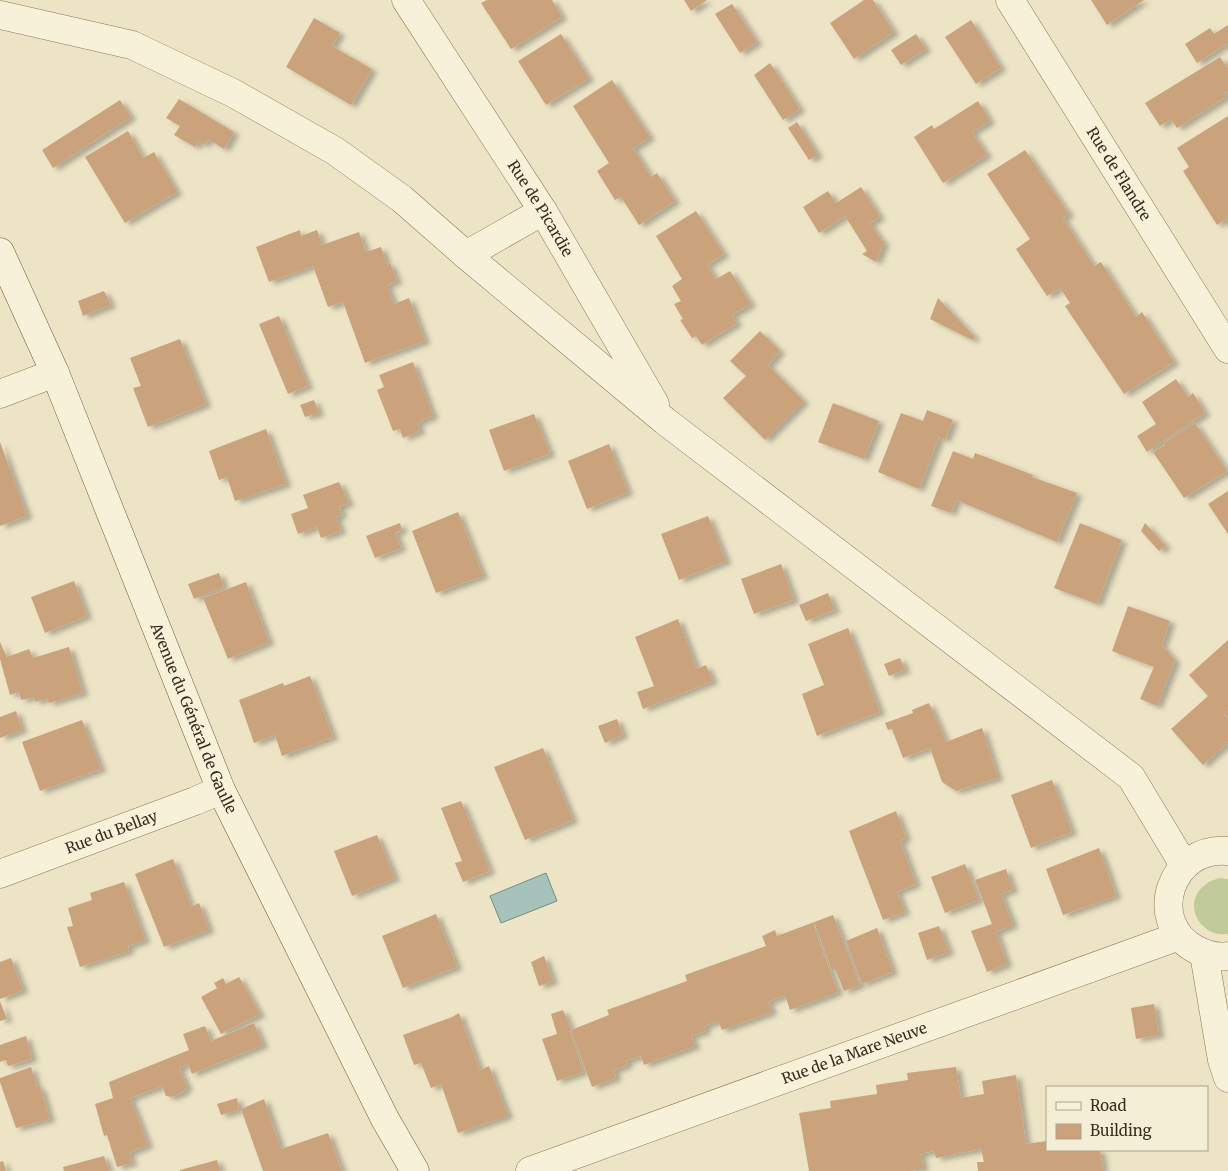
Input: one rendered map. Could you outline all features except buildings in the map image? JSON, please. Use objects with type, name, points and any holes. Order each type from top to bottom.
[{"type":"street","name":"Rue de Picardie","points":[[406,0],[543,211],[664,421]]},
{"type":"street","name":"Rue de Flandre","points":[[1010,0],[1228,348]]},
{"type":"street","points":[[0,16],[132,45],[232,93],[335,151],[402,199],[664,421],[1131,777],[1184,865]]},
{"type":"street","points":[[466,255],[543,211]]},
{"type":"street","name":"Avenue du Général de Gaulle","points":[[0,252],[55,373],[221,790],[385,1120],[415,1171]]},
{"type":"street","points":[[0,394],[55,373]]},
{"type":"street","name":"Rue du Bellay","points":[[0,874],[186,805],[221,790]]},
{"type":"street","points":[[1228,851],[1214,850],[1201,854],[1184,865],[1175,878],[1169,892],[1168,907],[1172,922],[1179,936],[1190,946],[1216,955],[1222,1060],[1228,1078]]},
{"type":"street","name":"Rue de la Mare Neuve","points":[[530,1171],[1179,936]]},
{"type":"green space","points":[[1219,878],[1228,879],[1228,934],[1218,934],[1209,931],[1197,918],[1194,909],[1198,892],[1208,882]]},
{"type":"water","points":[[546,873],[557,901],[501,923],[490,896]]}]
